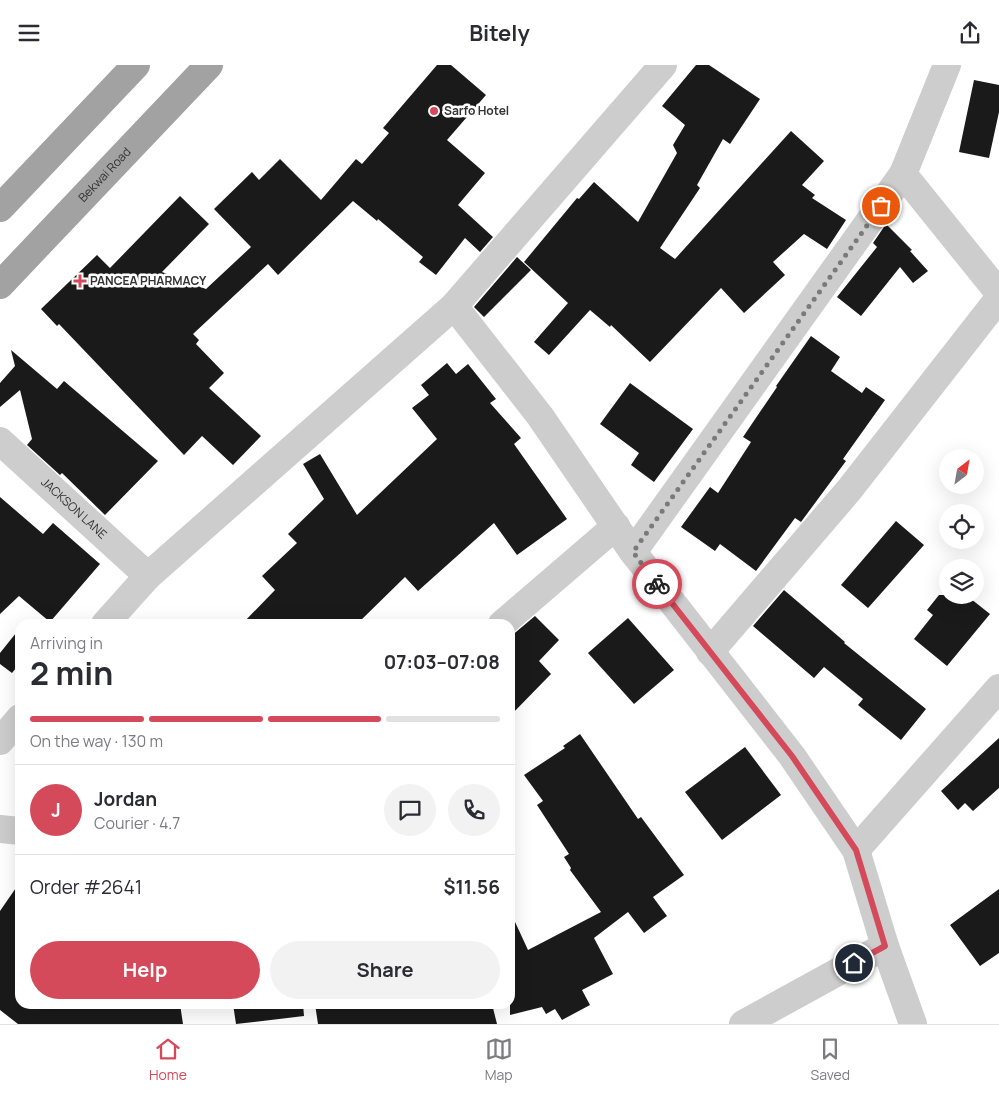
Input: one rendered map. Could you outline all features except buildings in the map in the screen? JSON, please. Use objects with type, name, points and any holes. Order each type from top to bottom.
[{"type":"highway","points":[[0,208],[136,65]]},
{"type":"highway","name":"Bekwai Road","points":[[0,285],[209,65]]},
{"type":"street","points":[[109,619],[148,576],[454,306],[663,65]]},
{"type":"street","points":[[633,552],[903,174],[947,65]]},
{"type":"street","points":[[903,174],[999,293]]},
{"type":"street","points":[[710,652],[849,490],[999,298]]},
{"type":"street","points":[[454,306],[540,416],[633,552],[792,756],[856,850],[885,946],[913,1024]]},
{"type":"street","name":"JACKSON LANE","points":[[0,441],[148,576]]},
{"type":"street","points":[[508,619],[616,525]]},
{"type":"street","points":[[856,850],[999,688]]},
{"type":"street","points":[[0,741],[15,724]]},
{"type":"street","points":[[0,829],[15,830]]},
{"type":"street","points":[[743,1024],[885,946]]},
{"type":"way so far","points":[[657,584],[633,552],[881,206]]},
{"type":"place","name":"Sarfo Hotel","points":[[434,111]]},
{"type":"place","name":"PANCEA PHARMACY","points":[[80,281]]},
{"type":"route","points":[[657,584],[792,756],[856,850],[885,946],[854,963]]}]
